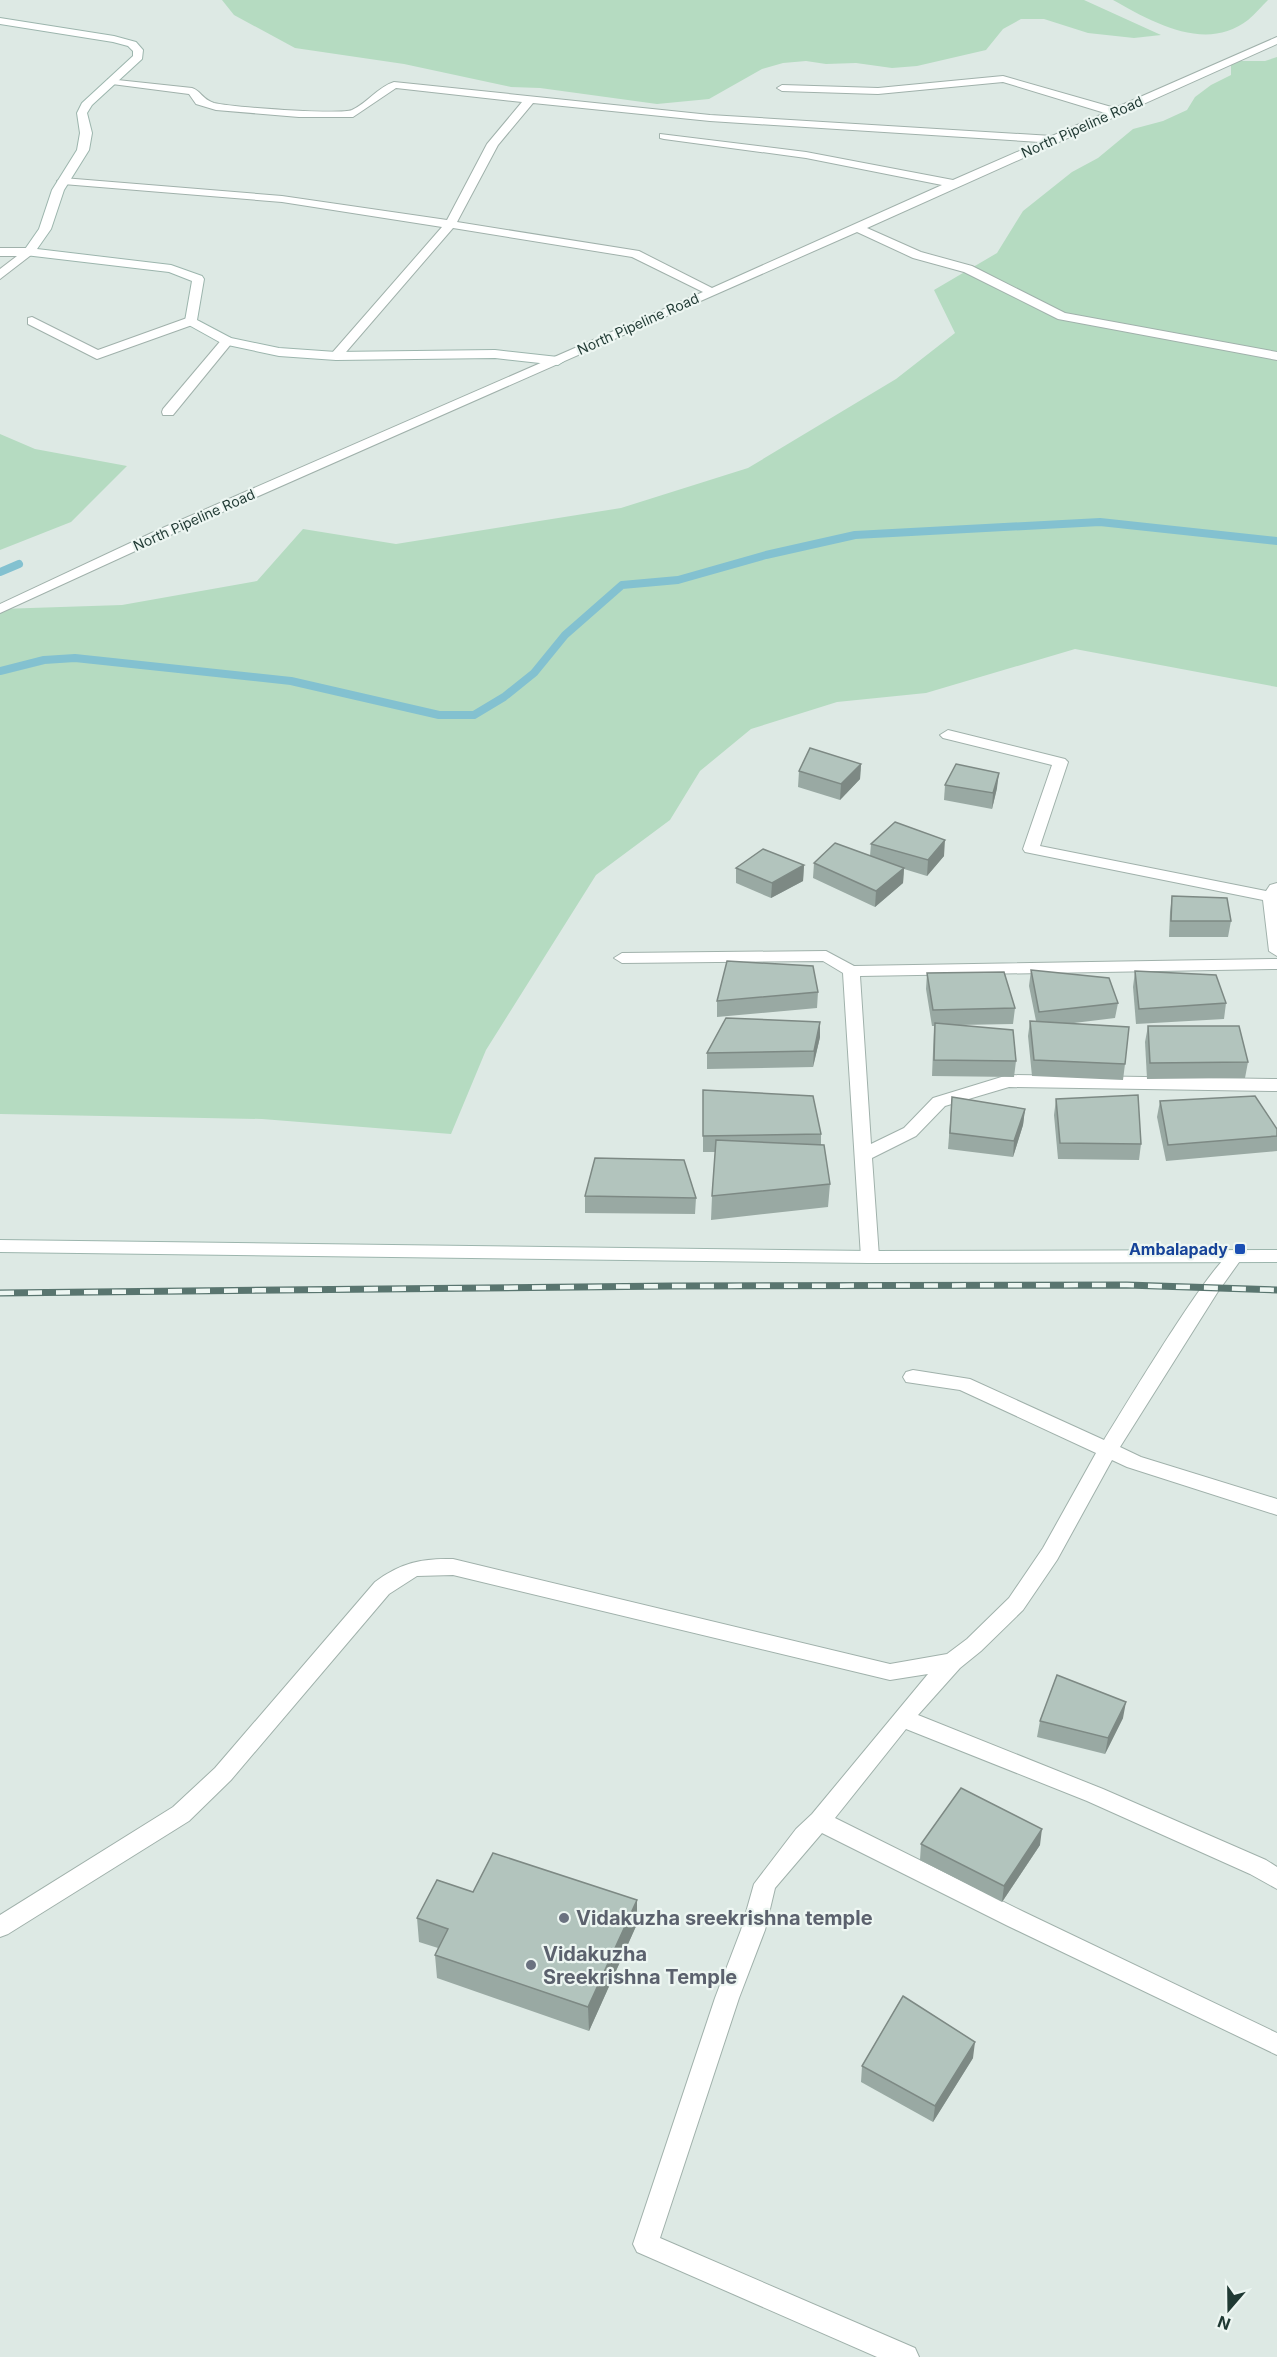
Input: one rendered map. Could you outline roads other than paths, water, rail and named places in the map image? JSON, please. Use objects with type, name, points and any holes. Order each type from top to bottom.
[{"type":"street","points":[[0,21],[114,39],[132,44],[138,50],[138,57],[87,103],[82,113],[86,134],[82,150],[58,190],[45,229],[29,252],[0,275]]},
{"type":"street","name":"North Pipeline Road","points":[[0,609],[163,533],[558,361],[710,291],[1277,40]]},
{"type":"street","points":[[782,88],[878,91],[1003,79],[1114,112]]},
{"type":"street","points":[[112,81],[192,92],[200,102],[216,106],[298,114],[353,114],[394,85],[710,118],[1055,139]]},
{"type":"street","points":[[336,356],[451,223],[493,144],[530,99]]},
{"type":"street","points":[[664,136],[806,154],[954,184]]},
{"type":"street","points":[[63,181],[282,199],[451,223],[635,254],[710,291]]},
{"type":"street","points":[[856,227],[917,255],[968,269],[1062,316],[1277,356]]},
{"type":"street","points":[[0,252],[29,252],[171,269],[198,279],[191,321]]},
{"type":"street","points":[[32,321],[97,355],[191,321],[227,341],[279,352],[336,356],[495,354],[558,361]]},
{"type":"street","points":[[168,412],[227,341]]},
{"type":"street","points":[[948,735],[1060,762],[1030,849],[1274,892],[1277,951]]},
{"type":"street","points":[[622,958],[826,956],[851,971],[1277,964]]},
{"type":"street","points":[[851,971],[870,1257]]},
{"type":"street","points":[[863,1155],[910,1132],[939,1102],[1008,1081],[1277,1085]]},
{"type":"street","points":[[0,1246],[870,1257],[1233,1258],[1277,1256]]},
{"type":"street","points":[[906,2357],[646,2244],[727,1998],[753,1930],[765,1884],[952,1662],[974,1645],[1016,1604],[1050,1554],[1108,1450],[1210,1288],[1233,1258]]},
{"type":"street","points":[[913,1377],[963,1384],[1134,1462],[1277,1508]]},
{"type":"street","points":[[0,1927],[181,1814],[224,1774],[382,1587],[409,1569],[432,1566],[453,1567],[890,1672],[952,1662]]},
{"type":"street","points":[[903,1718],[1095,1795],[1258,1867],[1277,1879]]},
{"type":"street","points":[[820,1821],[1016,1919],[1277,2044]]},
{"type":"waterway","points":[[0,671],[44,660],[75,658],[291,681],[439,715],[474,715],[504,697],[534,673],[565,635],[622,585],[678,580],[766,555],[855,535],[1100,522],[1277,541]]},
{"type":"waterway","points":[[0,572],[19,564]]},
{"type":"railway","points":[[0,1293],[672,1286],[1127,1285],[1277,1290]]},
{"type":"place","name":"Ambalapady","points":[[1240,1249]]},
{"type":"place","name":"Vidakuzha sreekrishna temple","points":[[564,1918]]},
{"type":"place","name":"Vidakuzha Sreekrishna Temple","points":[[531,1965]]}]
